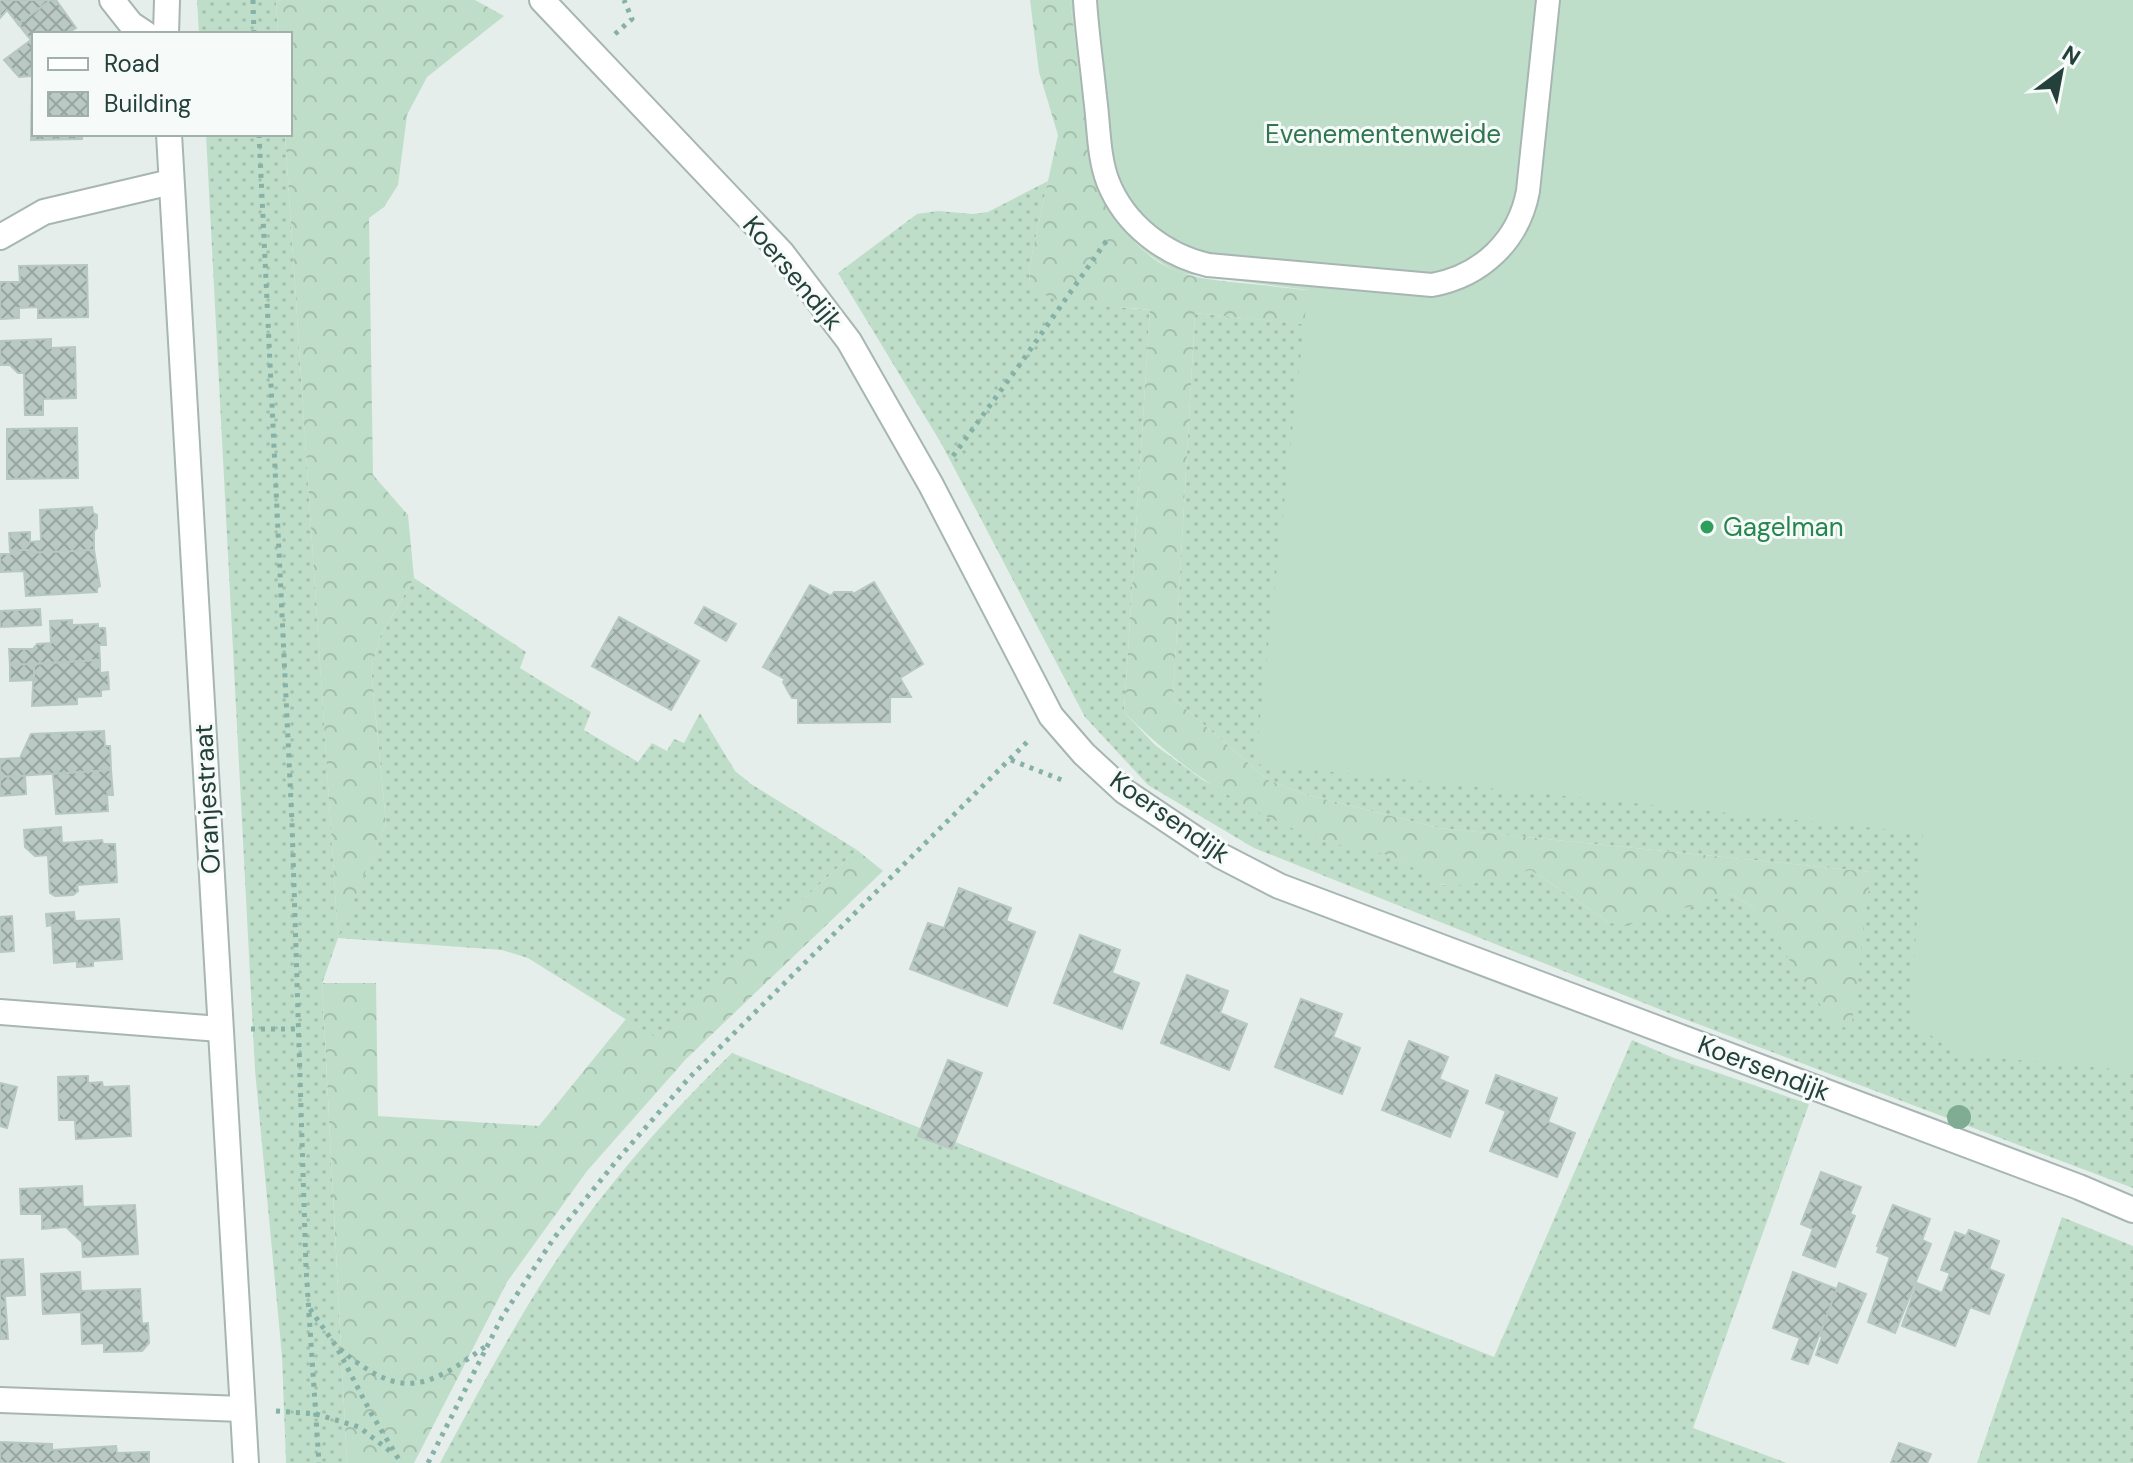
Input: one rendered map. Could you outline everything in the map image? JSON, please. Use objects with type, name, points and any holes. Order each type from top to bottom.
[{"type":"street","points":[[112,0],[131,24],[143,32]]},
{"type":"street","points":[[166,32],[167,0]]},
{"type":"street","name":"Koersendijk","points":[[542,0],[782,253],[849,341],[931,485],[1051,716],[1084,754],[1124,791],[1221,856],[1279,886],[2133,1210]]},
{"type":"street","name":"Oranjestraat","points":[[169,136],[246,1463]]},
{"type":"street","points":[[0,237],[44,212],[171,182]]},
{"type":"street","points":[[0,1012],[220,1029]]},
{"type":"street","points":[[0,1400],[242,1409]]},
{"type":"lane","points":[[1085,0],[1103,162],[1108,183],[1126,213],[1138,226],[1179,256],[1208,265],[1432,285],[1463,277],[1495,254],[1513,233],[1525,206],[1548,0]]},
{"type":"path","points":[[253,0],[254,32]]},
{"type":"path","points":[[259,136],[292,823],[308,1306],[319,1463]]},
{"type":"path","points":[[931,485],[1126,213]]},
{"type":"path","points":[[428,1463],[502,1317],[554,1238],[618,1159],[689,1078],[1007,764]]},
{"type":"path","points":[[220,1029],[298,1029]]},
{"type":"path","points":[[308,1306],[336,1346],[401,1463]]},
{"type":"path","points":[[336,1346],[365,1370],[386,1380],[410,1384],[453,1371],[488,1344]]},
{"type":"path","points":[[242,1409],[316,1414],[359,1427],[395,1455]]},
{"type":"green space","points":[[197,0],[281,0],[276,2],[278,32],[199,32]]},
{"type":"green space","points":[[475,0],[504,16],[427,77],[407,115],[398,185],[384,207],[369,218],[373,475],[408,515],[414,578],[380,637],[371,669],[386,823],[338,937],[285,136],[292,136],[292,32],[278,32],[276,2]]},
{"type":"green space","points":[[1030,0],[1070,0],[1092,169],[1098,184],[1114,215],[1137,244],[1150,256],[1179,272],[1220,281],[1393,300],[1566,324],[2027,399],[1195,313],[1173,698],[1268,780],[1304,794],[1439,828],[1871,872],[1851,1030],[1833,1023],[1753,907],[1731,894],[1625,926],[1610,923],[1531,870],[1468,884],[1440,883],[1393,857],[1322,840],[1241,803],[1191,770],[1124,712],[1150,310],[1071,303],[1042,294],[1030,285],[1029,268],[1058,135],[1039,72]]},
{"type":"green space","name":"Gagelman","points":[[1070,0],[2133,0],[2133,1071],[1956,1054],[1910,1020],[1923,833],[1255,764],[1308,290],[1180,273],[1150,255],[1125,231],[1105,202],[1092,169]]},
{"type":"green space","points":[[206,136],[285,136],[338,935],[386,823],[371,669],[380,637],[414,578],[526,652],[520,668],[591,712],[584,730],[638,762],[652,743],[667,751],[674,739],[684,743],[700,713],[735,771],[857,850],[654,1037],[528,958],[502,950],[338,938],[322,984],[347,1463],[286,1463],[282,1356],[255,1070]]},
{"type":"green space","points":[[1048,181],[1029,268],[1030,285],[1074,303],[1150,310],[1124,712],[1155,745],[1203,780],[1325,841],[1374,850],[1399,859],[1443,885],[1468,884],[1531,870],[1610,923],[1731,894],[1753,907],[1850,1030],[1870,872],[1439,828],[1304,794],[1268,780],[1173,698],[1195,313],[2133,407],[2133,1188],[1674,1015],[1254,848],[1148,785],[1085,717],[941,443],[838,273],[917,214],[938,211],[988,212]]},
{"type":"green space","points":[[857,850],[883,871],[686,1059],[587,1171],[507,1282],[414,1463],[347,1463],[322,983],[376,983],[378,1116],[539,1126],[626,1019],[654,1036]]},
{"type":"green space","points":[[1632,1040],[1674,1058],[1809,1104],[1693,1428],[1787,1463],[440,1463],[518,1322],[584,1220],[653,1136],[732,1053],[1494,1357]]},
{"type":"green space","points":[[2062,1217],[2133,1246],[2133,1463],[1977,1463]]},
{"type":"building","points":[[0,0],[51,0],[18,24],[7,10],[0,18]]},
{"type":"building","points":[[51,0],[56,0],[76,28],[72,32],[32,32],[32,76],[19,77],[4,60],[31,40],[18,24]]},
{"type":"building","points":[[32,79],[32,136],[82,136],[82,139],[31,140]]},
{"type":"building","points":[[87,265],[88,317],[38,318],[38,307],[19,308],[19,318],[0,319],[0,282],[20,282],[19,266]]},
{"type":"building","points":[[51,339],[51,348],[75,347],[76,398],[43,399],[43,415],[25,415],[24,373],[18,373],[10,365],[0,365],[0,341]]},
{"type":"building","points":[[77,428],[78,478],[7,479],[7,429]]},
{"type":"building","points":[[92,507],[97,515],[94,550],[29,553],[29,550],[10,550],[9,533],[30,532],[30,542],[41,541],[40,510]]},
{"type":"building","points":[[10,550],[29,550],[29,553],[94,550],[100,586],[97,592],[26,596],[24,571],[0,572],[0,554],[11,554]]},
{"type":"building","points":[[874,582],[923,664],[900,678],[911,697],[890,697],[890,722],[798,723],[798,698],[792,698],[783,682],[785,679],[763,667],[810,585],[831,596],[834,592],[853,594]]},
{"type":"building","points":[[704,607],[736,624],[726,641],[695,623]]},
{"type":"building","points":[[40,609],[41,625],[0,627],[0,611]]},
{"type":"building","points":[[619,617],[699,661],[671,710],[592,666]]},
{"type":"building","points":[[72,620],[72,625],[98,624],[98,628],[105,628],[106,645],[99,645],[100,660],[10,665],[9,649],[33,649],[37,644],[51,643],[50,621]]},
{"type":"building","points":[[100,660],[100,673],[108,672],[109,689],[101,690],[101,696],[77,697],[77,704],[32,706],[34,664]]},
{"type":"building","points":[[34,664],[34,680],[10,681],[10,665]]},
{"type":"building","points":[[104,731],[105,746],[110,746],[111,770],[0,777],[0,759],[20,758],[31,734]]},
{"type":"building","points":[[111,770],[113,795],[107,795],[108,811],[56,814],[53,774]]},
{"type":"building","points":[[25,776],[26,794],[0,796],[0,777]]},
{"type":"building","points":[[61,827],[62,843],[102,840],[103,844],[115,844],[117,882],[77,885],[78,891],[73,895],[55,896],[50,893],[48,855],[35,856],[25,847],[24,830]]},
{"type":"building","points":[[959,888],[1011,908],[1006,921],[1035,932],[1007,1006],[910,969],[928,923],[944,928]]},
{"type":"building","points":[[74,912],[75,921],[119,919],[122,959],[93,961],[93,966],[77,967],[77,961],[54,963],[52,925],[47,926],[46,914]]},
{"type":"building","points":[[12,916],[14,951],[0,952],[0,917]]},
{"type":"building","points":[[1080,935],[1120,950],[1112,973],[1139,983],[1122,1029],[1054,1003]]},
{"type":"building","points":[[1187,975],[1228,991],[1220,1013],[1247,1024],[1229,1070],[1161,1043]]},
{"type":"building","points":[[1301,999],[1342,1014],[1333,1037],[1360,1048],[1342,1094],[1275,1067]]},
{"type":"building","points":[[1409,1041],[1448,1057],[1439,1079],[1468,1091],[1450,1137],[1382,1110]]},
{"type":"building","points":[[948,1060],[982,1073],[952,1149],[918,1136]]},
{"type":"building","points":[[1496,1075],[1557,1098],[1548,1122],[1575,1133],[1557,1177],[1490,1151],[1506,1111],[1486,1103]]},
{"type":"building","points":[[88,1076],[88,1083],[102,1082],[103,1087],[129,1086],[131,1136],[76,1139],[75,1120],[59,1120],[58,1077]]},
{"type":"building","points":[[0,1083],[17,1087],[7,1128],[0,1126]]},
{"type":"building","points":[[1821,1172],[1861,1187],[1850,1214],[1855,1216],[1835,1267],[1803,1255],[1813,1229],[1801,1224]]},
{"type":"building","points":[[82,1186],[83,1207],[135,1205],[138,1254],[83,1257],[82,1242],[66,1227],[42,1229],[42,1214],[21,1214],[20,1189]]},
{"type":"building","points":[[1893,1205],[1930,1219],[1922,1240],[1931,1244],[1895,1333],[1868,1322],[1890,1257],[1877,1252],[1877,1246]]},
{"type":"building","points":[[1969,1230],[1999,1241],[1989,1269],[2004,1275],[1989,1314],[1970,1307],[1955,1346],[1902,1326],[1917,1283],[1942,1293],[1950,1273],[1941,1270],[1955,1232],[1966,1236]]},
{"type":"building","points":[[23,1259],[25,1295],[5,1296],[8,1339],[0,1339],[0,1260]]},
{"type":"building","points":[[80,1272],[81,1291],[140,1289],[142,1324],[148,1323],[149,1343],[142,1351],[104,1352],[104,1343],[82,1344],[81,1312],[43,1314],[41,1274]]},
{"type":"building","points":[[1793,1272],[1837,1289],[1808,1364],[1792,1359],[1800,1338],[1773,1328]]},
{"type":"building","points":[[1839,1283],[1866,1294],[1837,1363],[1816,1355]]},
{"type":"building","points":[[0,1442],[52,1444],[52,1450],[116,1446],[117,1453],[149,1452],[149,1463],[0,1463]]},
{"type":"building","points":[[1899,1443],[1931,1454],[1927,1463],[1891,1463]]},
{"type":"place","name":"Gagelman","points":[[1707,527]]},
{"type":"park label","name":"Evenementenweide","points":[[1383,134]]}]
